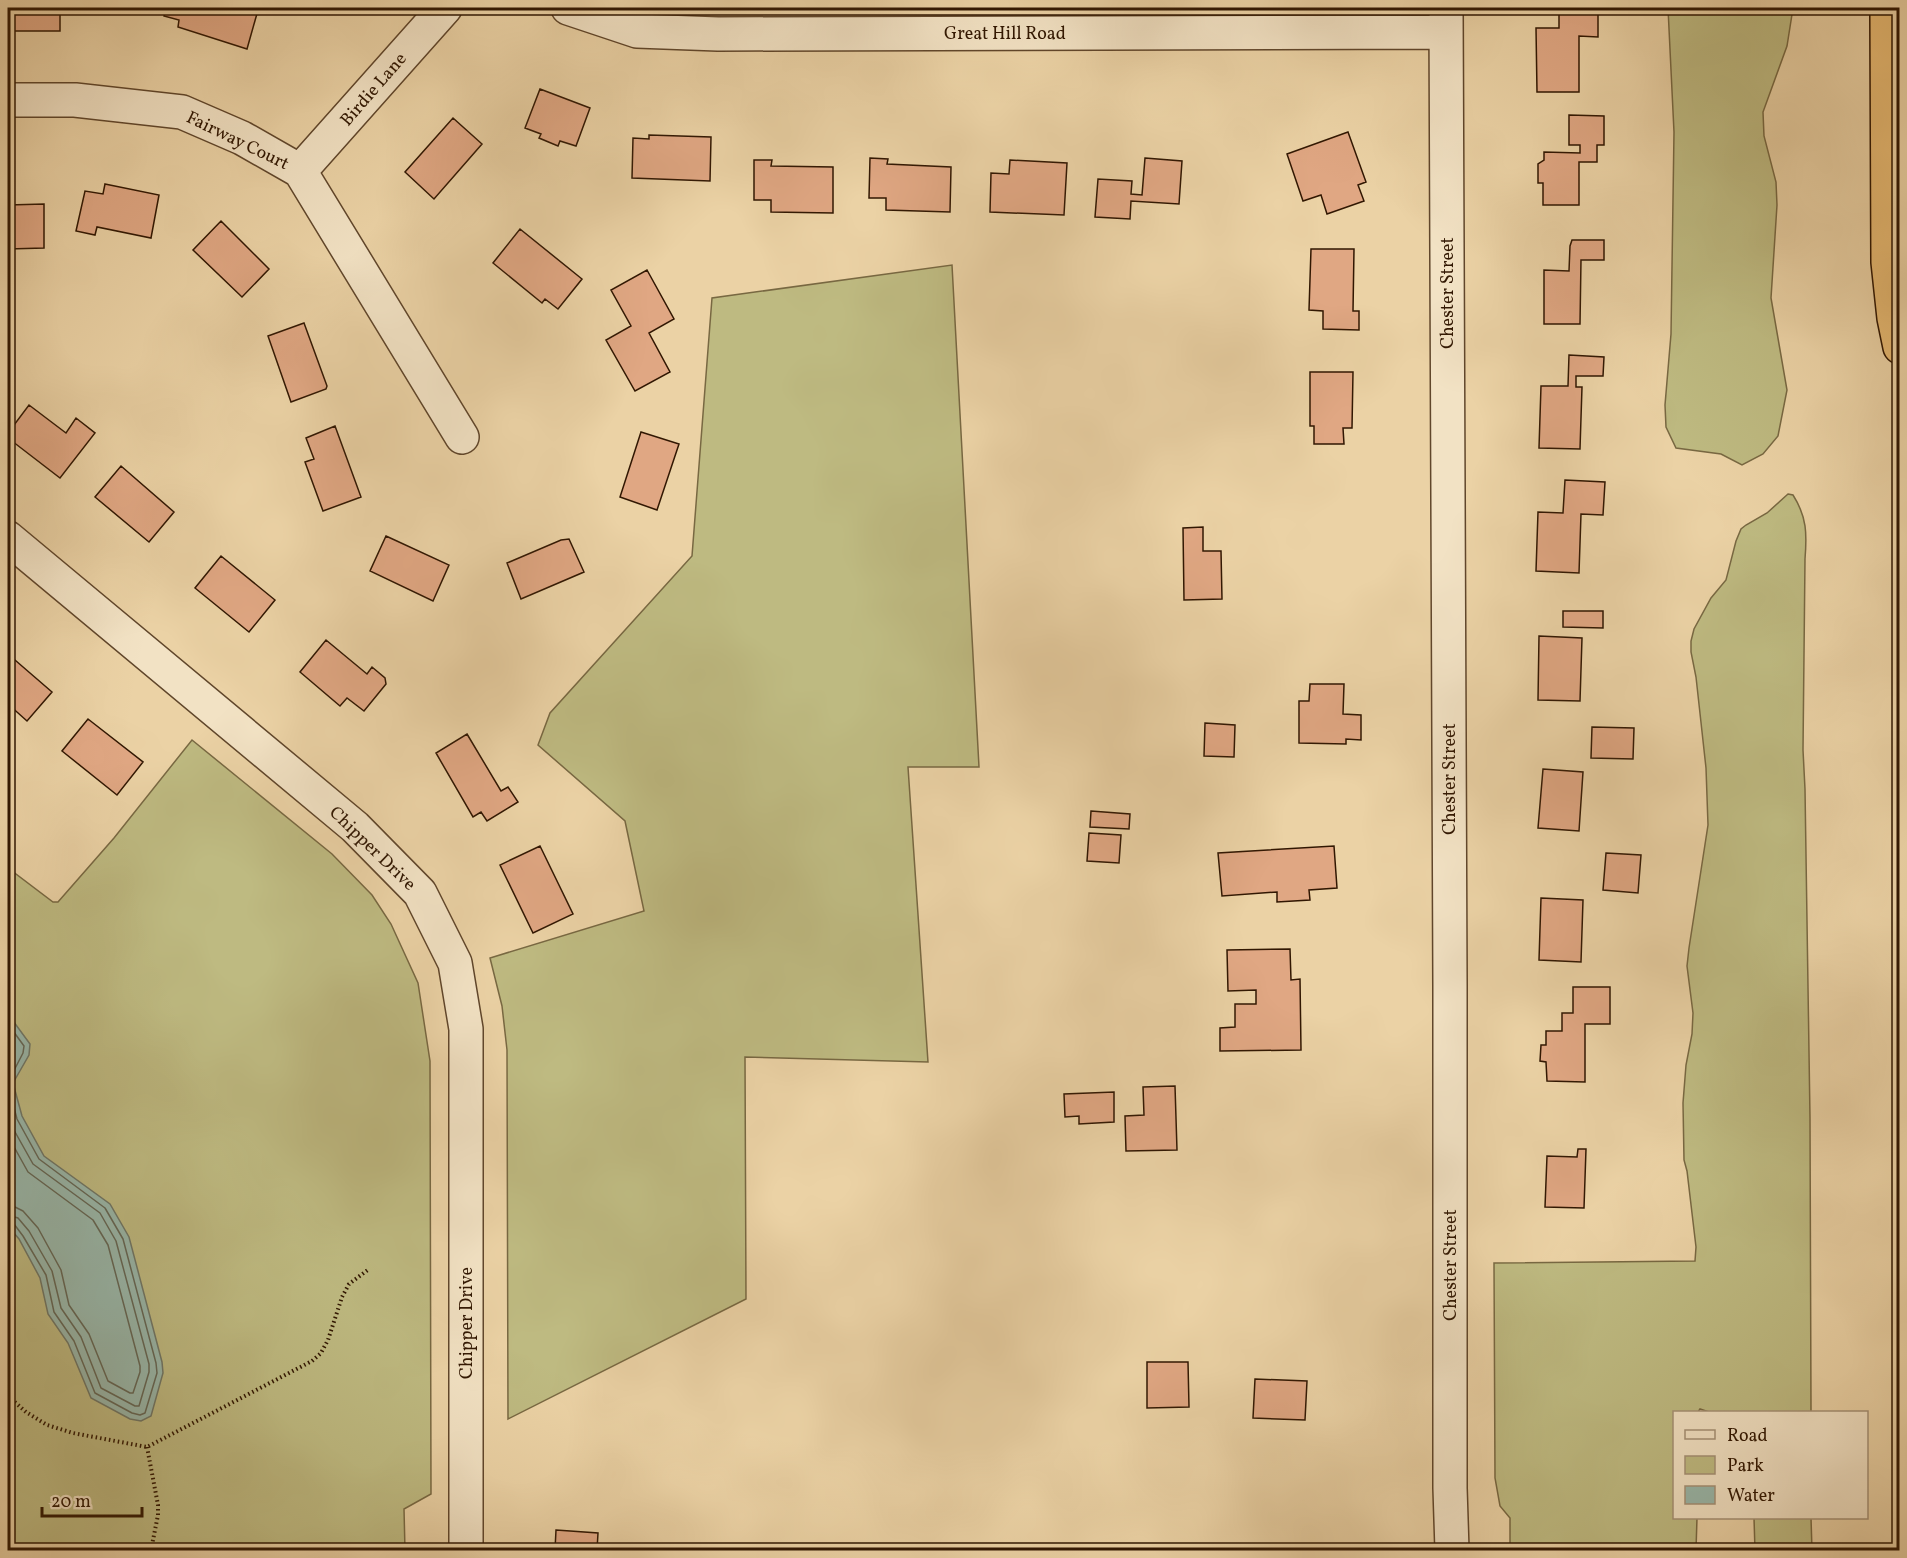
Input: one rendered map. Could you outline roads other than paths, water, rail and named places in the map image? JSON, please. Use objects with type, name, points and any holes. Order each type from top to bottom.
[{"type":"highway","points":[[1887,8],[1888,262],[1899,347]]},
{"type":"street","name":"Birdie Lane","points":[[300,171],[445,8]]},
{"type":"street","name":"Great Hill Road","points":[[568,8],[638,31],[718,34],[1446,20]]},
{"type":"street","name":"Chester Street","points":[[1446,20],[1452,1551]]},
{"type":"street","name":"Fairway Court","points":[[8,100],[75,100],[182,112],[242,138],[300,171],[462,437]]},
{"type":"street","name":"Chipper Drive","points":[[8,538],[355,827],[420,893],[455,963],[466,1029],[466,1551]]},
{"type":"water","points":[[8,1014],[30,1044],[29,1055],[13,1083],[22,1116],[44,1156],[110,1204],[129,1237],[163,1373],[151,1416],[141,1421],[130,1419],[91,1398],[68,1343],[48,1314],[40,1278],[19,1239],[8,1226]]}]
